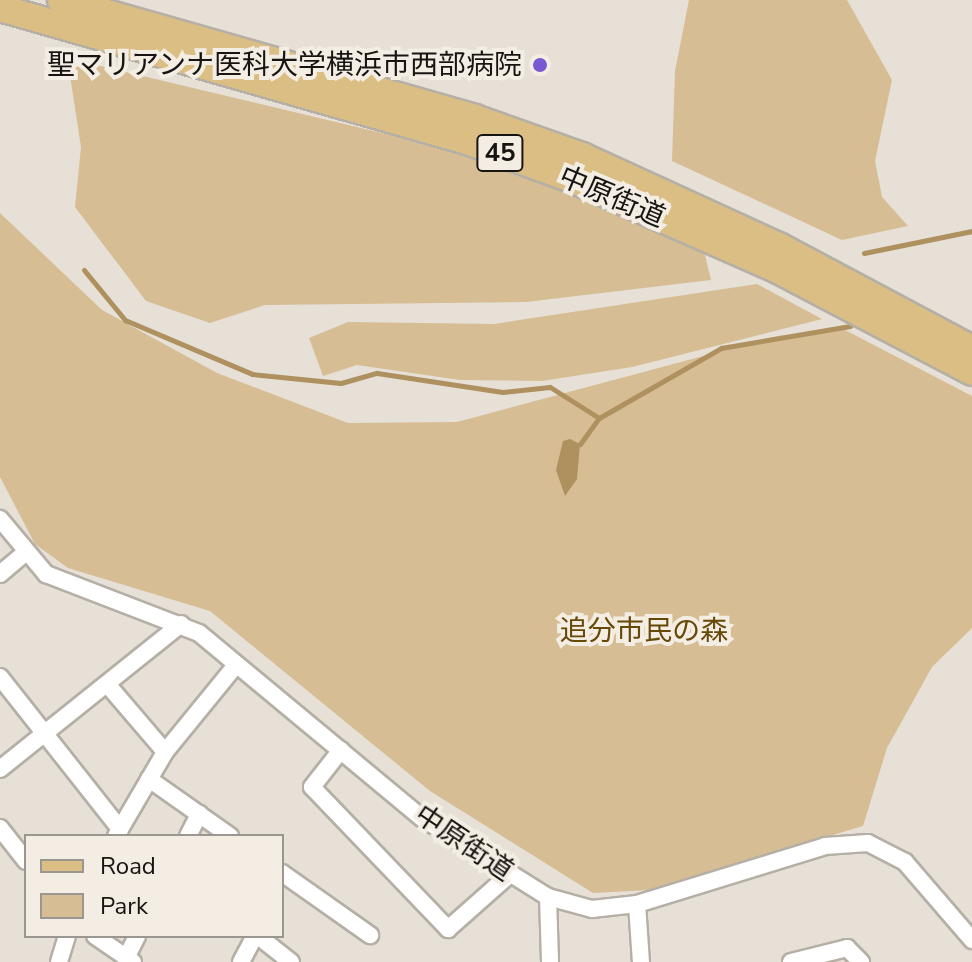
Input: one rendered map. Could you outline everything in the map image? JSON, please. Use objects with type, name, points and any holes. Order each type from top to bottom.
[{"type":"main road","name":"中原街道","points":[[61,0],[475,118],[582,156],[779,246],[972,349]]},
{"type":"main road","name":"中原街道","points":[[0,8],[470,142],[574,180],[776,269],[972,372]]},
{"type":"street","name":"中原街道","points":[[0,519],[23,555],[46,574],[181,624],[236,665],[422,818],[548,897],[592,909],[637,904],[825,846],[868,843],[905,862],[972,940]]},
{"type":"street","points":[[0,574],[23,555]]},
{"type":"street","points":[[0,769],[181,624]]},
{"type":"street","points":[[0,677],[118,832],[165,752],[236,665]]},
{"type":"street","points":[[107,684],[165,752]]},
{"type":"street","points":[[341,750],[312,787],[448,929],[509,875]]},
{"type":"street","points":[[149,779],[227,834]]},
{"type":"street","points":[[189,834],[199,814]]},
{"type":"street","points":[[0,828],[24,858]]},
{"type":"street","points":[[284,878],[370,935]]},
{"type":"street","points":[[548,897],[550,962]]},
{"type":"street","points":[[637,904],[641,962]]},
{"type":"street","points":[[59,962],[66,938]]},
{"type":"street","points":[[98,938],[130,960],[136,938]]},
{"type":"street","points":[[241,962],[255,938]]},
{"type":"street","points":[[259,938],[291,962]]},
{"type":"street","points":[[791,962],[847,948],[861,962]]},
{"type":"green space","points":[[689,0],[847,0],[892,80],[875,161],[882,197],[908,226],[842,240],[672,161],[675,71]]},
{"type":"green space","points":[[84,62],[466,153],[662,229],[705,255],[711,280],[526,302],[265,305],[210,323],[146,301],[75,207],[81,147],[69,69]]},
{"type":"green space","name":"追分市民の森","points":[[0,213],[102,310],[217,373],[348,423],[457,422],[778,336],[845,330],[972,396],[972,628],[932,667],[887,748],[863,826],[648,890],[593,893],[430,791],[210,611],[68,568],[35,544],[0,477]]},
{"type":"green space","points":[[757,284],[822,319],[632,367],[542,381],[460,380],[357,365],[323,376],[309,338],[348,322],[494,324]]},
{"type":"shaded area","points":[[570,439],[580,444],[577,479],[565,496],[556,470],[563,441]]},
{"type":"waterway","points":[[864,253],[972,231]]},
{"type":"waterway","points":[[84,270],[125,320],[252,374],[341,383],[377,373],[503,392],[550,387],[599,418],[721,348],[850,326]]},
{"type":"waterway","points":[[580,444],[599,418]]},
{"type":"place","name":"聖マリアンナ医科大学横浜市西部病院","points":[[540,65]]}]
